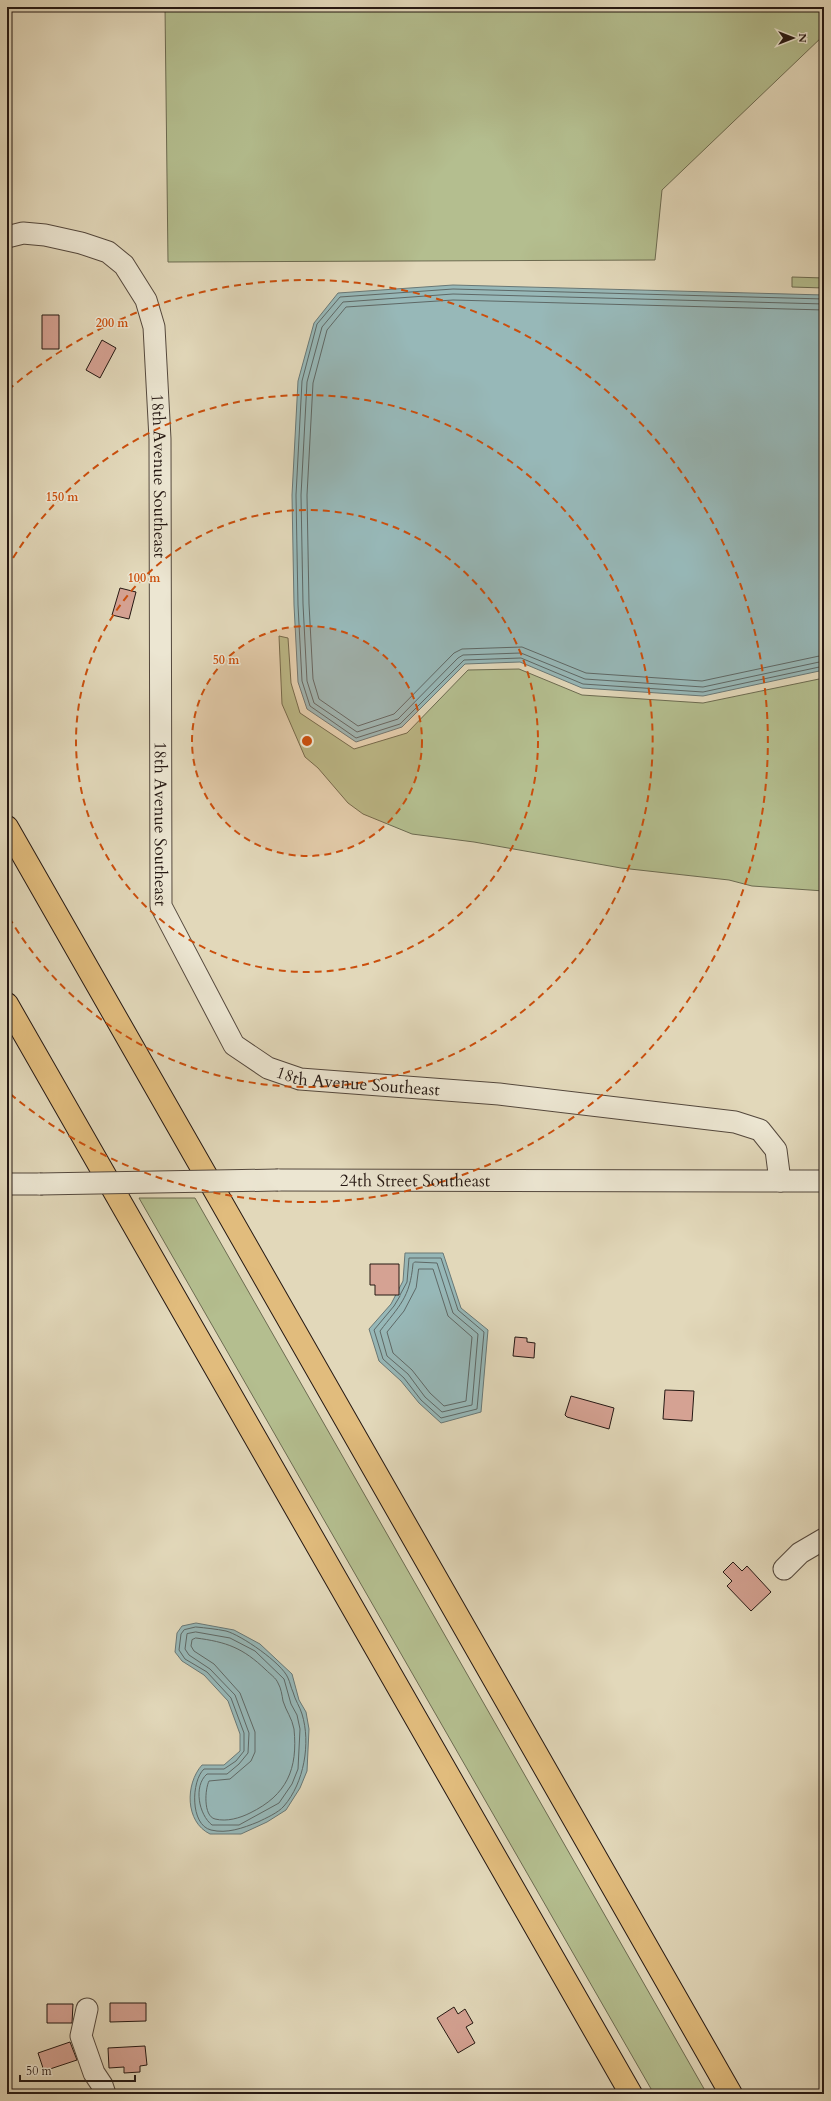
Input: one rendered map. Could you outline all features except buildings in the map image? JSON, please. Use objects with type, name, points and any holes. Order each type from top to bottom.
[{"type":"highway","points":[[7,827],[731,2094]]},
{"type":"highway","points":[[7,1004],[631,2094]]},
{"type":"street","name":"18th Avenue Southeast","points":[[7,237],[23,233],[45,235],[80,243],[108,252],[124,265],[146,300],[154,327],[160,439],[161,906],[234,1045],[268,1068],[300,1079],[499,1094],[735,1122],[760,1130],[776,1150],[780,1181]]},
{"type":"street","name":"24th Street Southeast","points":[[7,1184],[278,1180],[824,1181]]},
{"type":"street","points":[[784,1569],[800,1553],[824,1539]]},
{"type":"street","points":[[87,2009],[81,2036],[94,2073],[102,2085],[105,2094]]},
{"type":"green space","points":[[165,7],[824,7],[824,35],[662,190],[655,260],[168,262]]},
{"type":"green space","points":[[792,277],[824,278],[824,288],[792,287]]},
{"type":"green space","points":[[279,636],[288,638],[291,683],[300,713],[354,749],[407,733],[468,670],[519,669],[582,695],[703,703],[824,678],[824,891],[752,886],[729,880],[621,868],[474,842],[412,834],[363,814],[348,803],[318,768],[305,757],[282,704]]},
{"type":"green space","points":[[139,1198],[195,1198],[707,2094],[654,2094]]},
{"type":"water","points":[[453,285],[824,295],[824,670],[703,696],[582,688],[520,662],[465,664],[402,727],[356,742],[307,709],[298,682],[294,605],[292,495],[298,381],[314,323],[338,293]]},
{"type":"water","points":[[405,1253],[443,1253],[461,1308],[488,1330],[481,1412],[441,1423],[419,1403],[401,1381],[379,1361],[369,1329],[391,1304],[403,1281]]},
{"type":"water","points":[[196,1623],[234,1630],[260,1644],[292,1674],[299,1700],[306,1712],[309,1729],[307,1771],[300,1788],[286,1810],[267,1822],[241,1834],[210,1834],[196,1821],[192,1812],[190,1792],[196,1773],[202,1765],[224,1765],[240,1751],[240,1734],[228,1701],[204,1675],[182,1661],[175,1652],[177,1633],[182,1626]]}]
